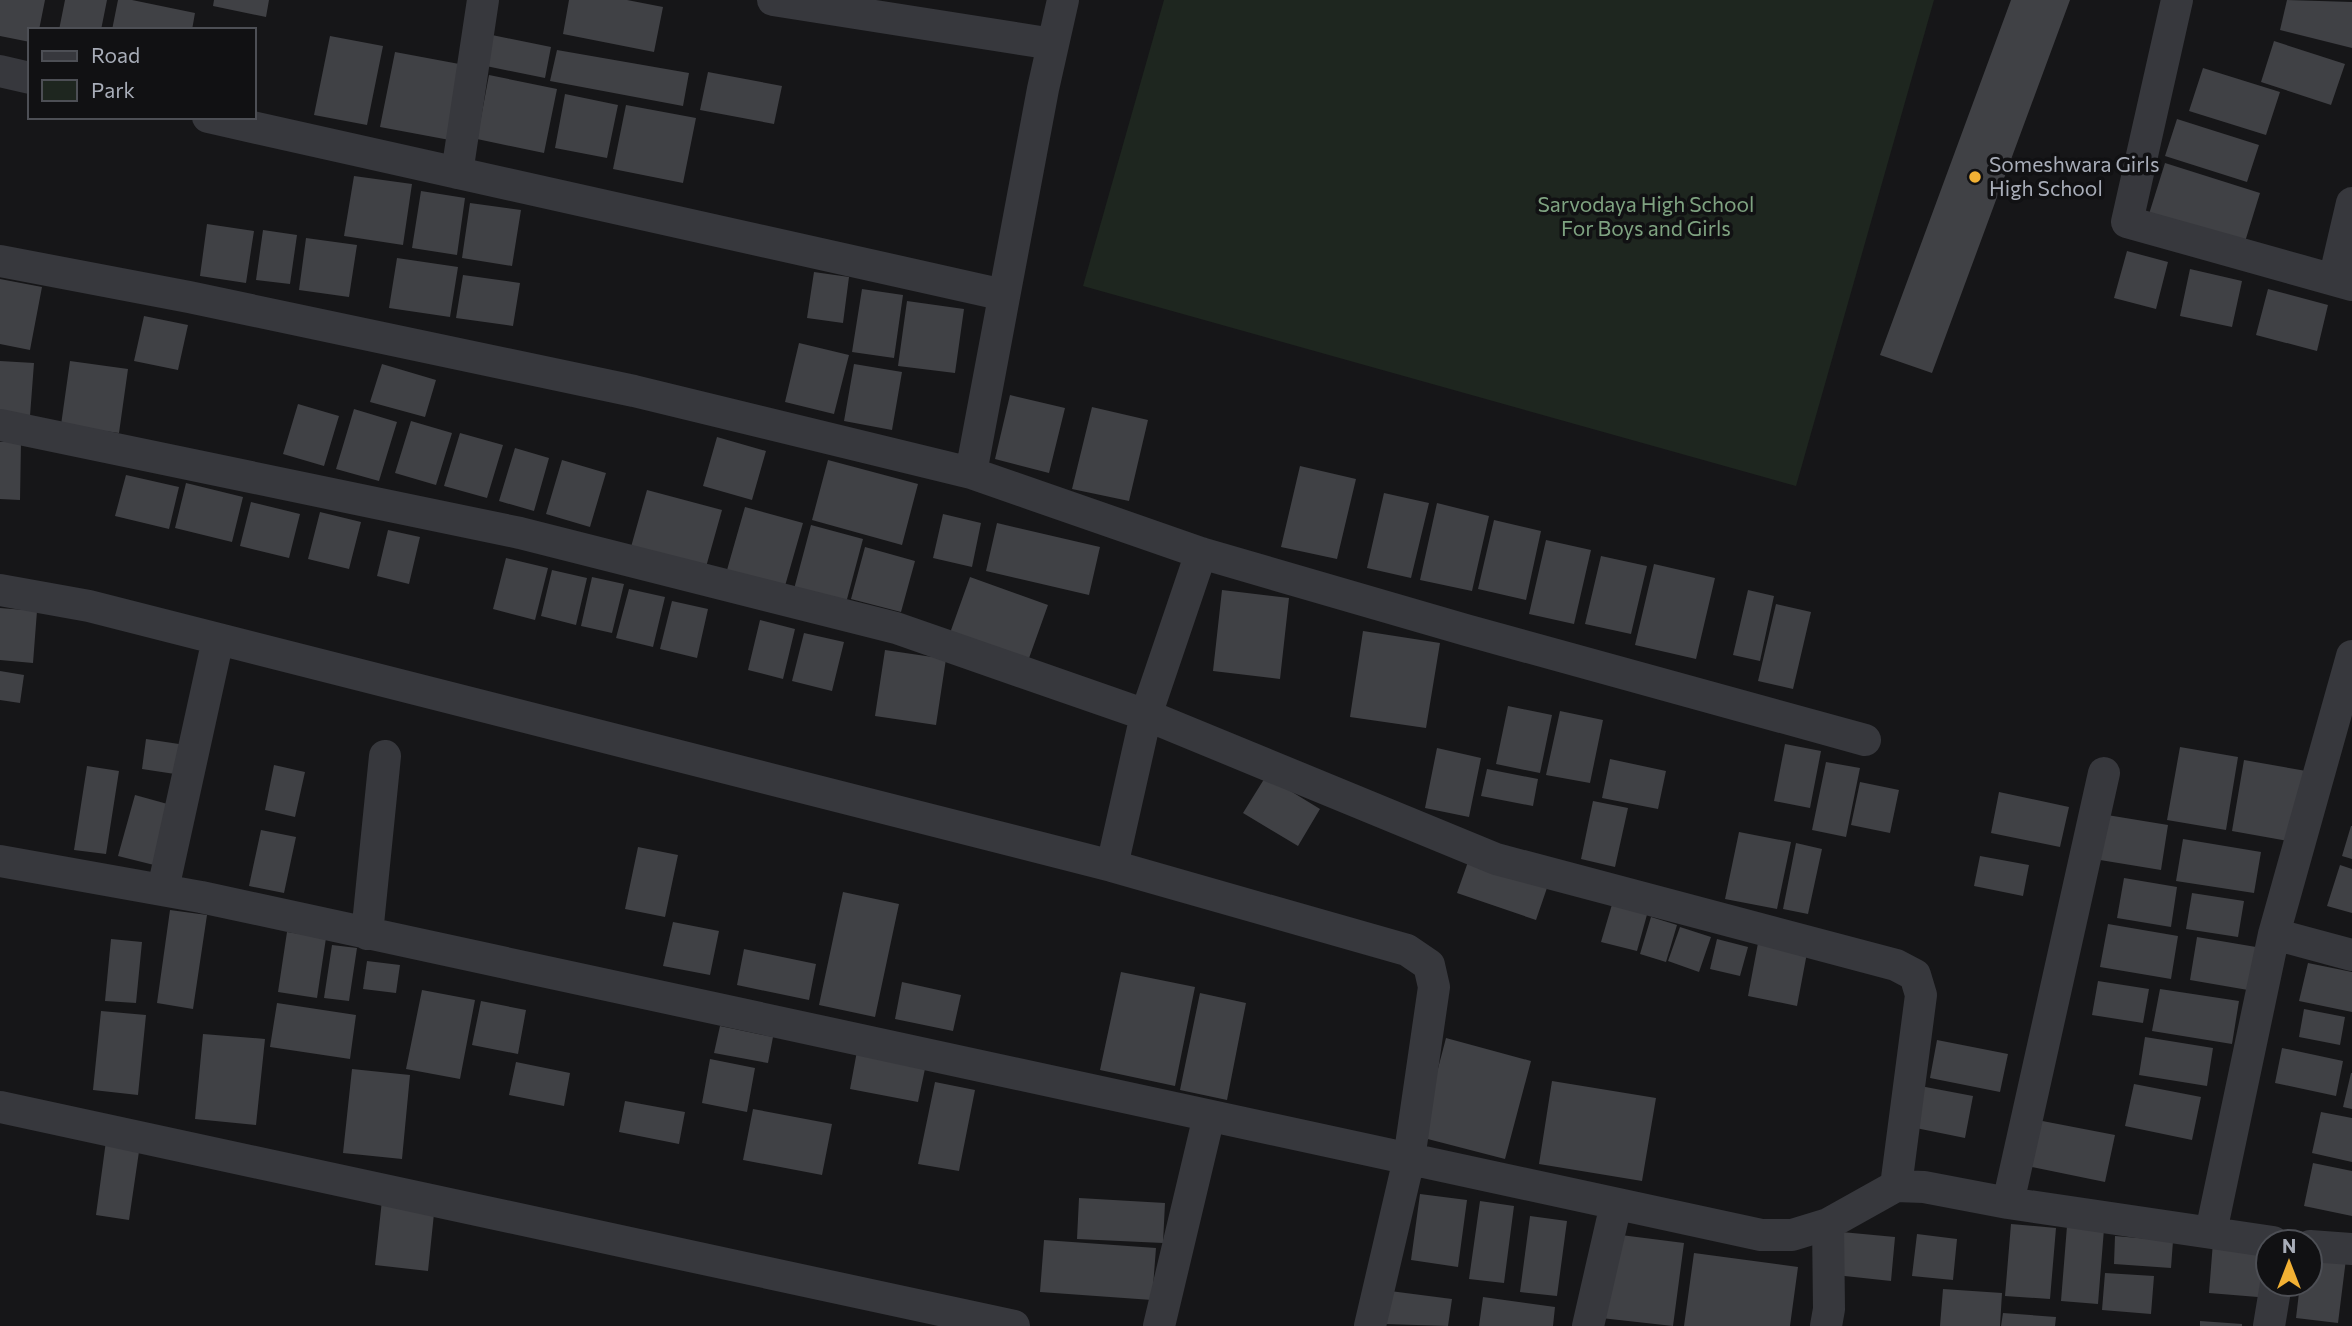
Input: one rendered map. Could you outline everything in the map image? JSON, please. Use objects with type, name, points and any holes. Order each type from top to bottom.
[{"type":"street","points":[[457,173],[483,0]]},
{"type":"street","points":[[773,0],[1053,44]]},
{"type":"street","points":[[971,473],[1042,89],[1063,0]]},
{"type":"street","points":[[2177,0],[2127,222],[2343,283],[2352,203]]},
{"type":"street","points":[[0,71],[28,78]]},
{"type":"street","points":[[217,119],[1004,295]]},
{"type":"street","points":[[0,261],[189,297],[634,391],[971,473],[1201,553],[1865,740]]},
{"type":"street","points":[[0,425],[520,533],[896,628],[1146,715],[1496,859],[1896,965],[1915,975],[1921,995],[1896,1186]]},
{"type":"street","points":[[1112,866],[1146,715],[1201,553]]},
{"type":"street","points":[[0,590],[89,606],[1112,866],[1407,950],[1429,965],[1434,987],[1409,1159],[1370,1326]]},
{"type":"street","points":[[163,889],[218,639]]},
{"type":"street","points":[[2211,1232],[2274,934],[2352,656]]},
{"type":"street","points":[[367,934],[385,756]]},
{"type":"street","points":[[2008,1203],[2104,773]]},
{"type":"street","points":[[0,860],[163,889],[1761,1235],[1792,1236],[1828,1224],[1896,1186],[1924,1187],[2008,1203],[2254,1239]]},
{"type":"street","points":[[2274,934],[2352,955]]},
{"type":"street","points":[[0,1107],[1014,1326]]},
{"type":"street","points":[[1159,1326],[1209,1116]]},
{"type":"street","points":[[1588,1326],[1616,1204]]},
{"type":"street","points":[[1826,1326],[1829,1309],[1828,1224]]},
{"type":"street","points":[[2324,1247],[2352,1249]]},
{"type":"street","points":[[2270,1326],[2274,1298]]},
{"type":"green space","name":"Sarvodaya High School For Boys and Girls","points":[[1164,0],[1934,0],[1796,486],[1083,286]]},
{"type":"building","points":[[0,0],[45,0],[39,28],[28,28],[28,42],[0,36]]},
{"type":"building","points":[[65,0],[107,0],[101,28],[59,28]]},
{"type":"building","points":[[118,0],[132,0],[195,13],[192,28],[112,28]]},
{"type":"building","points":[[214,0],[269,0],[266,17],[213,6]]},
{"type":"building","points":[[569,0],[627,0],[663,7],[654,52],[563,34]]},
{"type":"building","name":"Someshwara Girls High School","points":[[2011,0],[2070,0],[1932,373],[1880,355]]},
{"type":"building","points":[[2287,0],[2352,2],[2352,48],[2280,30]]},
{"type":"building","points":[[492,35],[551,47],[545,78],[486,66]]},
{"type":"building","points":[[330,36],[383,46],[367,125],[314,115]]},
{"type":"building","points":[[2274,41],[2345,64],[2331,105],[2261,82]]},
{"type":"building","points":[[557,50],[689,73],[683,106],[550,81]]},
{"type":"building","points":[[395,52],[470,66],[455,141],[380,127]]},
{"type":"building","points":[[2203,68],[2280,92],[2266,135],[2189,111]]},
{"type":"building","points":[[708,72],[782,86],[774,124],[700,110]]},
{"type":"building","points":[[489,75],[557,89],[544,153],[477,139]]},
{"type":"building","points":[[565,94],[618,105],[607,158],[555,148]]},
{"type":"building","points":[[626,105],[696,118],[683,183],[613,169]]},
{"type":"building","points":[[2177,119],[2259,145],[2247,182],[2165,156]]},
{"type":"building","points":[[2165,163],[2260,193],[2244,245],[2149,214]]},
{"type":"building","points":[[354,176],[412,184],[403,245],[344,236]]},
{"type":"building","points":[[421,191],[465,198],[457,255],[412,248]]},
{"type":"building","points":[[470,203],[521,210],[512,266],[462,258]]},
{"type":"building","points":[[207,224],[254,231],[246,283],[200,276]]},
{"type":"building","points":[[263,230],[297,235],[290,284],[256,280]]},
{"type":"building","points":[[306,238],[357,245],[349,297],[299,290]]},
{"type":"building","points":[[2127,251],[2168,262],[2156,309],[2114,298]]},
{"type":"building","points":[[397,258],[458,267],[450,317],[389,308]]},
{"type":"building","points":[[2190,269],[2242,281],[2232,327],[2180,316]]},
{"type":"building","points":[[814,272],[849,277],[843,323],[807,318]]},
{"type":"building","points":[[463,275],[520,283],[513,326],[456,318]]},
{"type":"building","points":[[0,279],[42,287],[30,350],[0,344]]},
{"type":"building","points":[[862,289],[903,295],[894,358],[852,352]]},
{"type":"building","points":[[2268,289],[2328,305],[2317,351],[2256,335]]},
{"type":"building","points":[[907,301],[964,309],[955,373],[898,366]]},
{"type":"building","points":[[144,316],[188,325],[178,370],[134,361]]},
{"type":"building","points":[[799,343],[849,355],[834,414],[785,402]]},
{"type":"building","points":[[0,361],[34,363],[30,416],[0,414]]},
{"type":"building","points":[[70,361],[128,369],[119,433],[61,425]]},
{"type":"building","points":[[382,364],[436,380],[425,417],[370,402]]},
{"type":"building","points":[[854,364],[902,372],[892,430],[844,421]]},
{"type":"building","points":[[1010,395],[1065,408],[1049,473],[995,459]]},
{"type":"building","points":[[298,404],[339,416],[324,466],[283,454]]},
{"type":"building","points":[[1092,407],[1148,420],[1129,501],[1072,489]]},
{"type":"building","points":[[354,409],[397,422],[379,481],[336,469]]},
{"type":"building","points":[[411,421],[452,433],[436,485],[395,473]]},
{"type":"building","points":[[460,433],[503,445],[487,498],[444,486]]},
{"type":"building","points":[[717,437],[766,451],[752,500],[703,486]]},
{"type":"building","points":[[0,442],[21,442],[20,500],[0,499]]},
{"type":"building","points":[[515,448],[549,458],[534,511],[499,501]]},
{"type":"building","points":[[562,460],[606,473],[590,527],[546,514]]},
{"type":"building","points":[[828,460],[918,484],[902,545],[812,520]]},
{"type":"building","points":[[1300,466],[1356,479],[1337,559],[1281,547]]},
{"type":"building","points":[[126,475],[179,487],[169,529],[115,516]]},
{"type":"building","points":[[186,483],[243,497],[232,542],[175,528]]},
{"type":"building","points":[[647,490],[722,510],[706,567],[631,547]]},
{"type":"building","points":[[1384,493],[1429,503],[1411,578],[1367,568]]},
{"type":"building","points":[[251,502],[300,514],[289,558],[240,546]]},
{"type":"building","points":[[1437,503],[1489,516],[1472,591],[1420,580]]},
{"type":"building","points":[[745,507],[803,523],[785,586],[727,570]]},
{"type":"building","points":[[320,512],[361,522],[349,569],[308,559]]},
{"type":"building","points":[[943,514],[981,523],[972,567],[933,558]]},
{"type":"building","points":[[1494,520],[1541,531],[1526,600],[1478,589]]},
{"type":"building","points":[[997,523],[1100,547],[1089,595],[986,571]]},
{"type":"building","points":[[811,525],[863,539],[846,603],[794,589]]},
{"type":"building","points":[[388,530],[420,537],[409,584],[377,576]]},
{"type":"building","points":[[1546,540],[1591,550],[1574,624],[1529,614]]},
{"type":"building","points":[[865,547],[915,561],[901,612],[851,599]]},
{"type":"building","points":[[1601,556],[1647,566],[1631,634],[1585,624]]},
{"type":"building","points":[[506,558],[548,568],[535,620],[493,609]]},
{"type":"building","points":[[1654,564],[1715,578],[1696,659],[1635,645]]},
{"type":"building","points":[[552,570],[587,578],[576,625],[541,616]]},
{"type":"building","points":[[592,577],[624,584],[612,633],[581,626]]},
{"type":"building","points":[[970,577],[1048,605],[1028,661],[950,633]]},
{"type":"building","points":[[629,589],[665,597],[653,647],[616,638]]},
{"type":"building","points":[[1222,590],[1289,598],[1280,679],[1213,671]]},
{"type":"building","points":[[1748,590],[1774,596],[1760,661],[1733,655]]},
{"type":"building","points":[[672,601],[708,609],[697,658],[660,649]]},
{"type":"building","points":[[1776,604],[1811,612],[1793,689],[1758,681]]},
{"type":"building","points":[[0,608],[37,611],[33,663],[0,660]]},
{"type":"building","points":[[760,620],[795,629],[783,679],[748,670]]},
{"type":"building","points":[[1363,631],[1440,643],[1426,728],[1350,717]]},
{"type":"building","points":[[804,633],[844,642],[832,691],[792,681]]},
{"type":"building","points":[[885,650],[946,659],[936,725],[875,716]]},
{"type":"building","points":[[0,671],[24,675],[20,703],[0,700]]},
{"type":"building","points":[[1508,706],[1552,715],[1540,773],[1496,764]]},
{"type":"building","points":[[1560,711],[1603,720],[1590,783],[1546,775]]},
{"type":"building","points":[[146,739],[192,746],[188,776],[142,769]]},
{"type":"building","points":[[1785,744],[1821,751],[1810,808],[1774,801]]},
{"type":"building","points":[[2180,747],[2238,757],[2226,830],[2167,820]]},
{"type":"building","points":[[1437,748],[1481,758],[1469,817],[1425,808]]},
{"type":"building","points":[[1610,759],[1666,771],[1658,809],[1602,798]]},
{"type":"building","points":[[2244,760],[2312,772],[2300,843],[2232,831]]},
{"type":"building","points":[[1826,762],[1860,768],[1846,837],[1812,830]]},
{"type":"building","points":[[274,765],[305,772],[295,817],[265,810]]},
{"type":"building","points":[[87,766],[119,771],[106,854],[74,850]]},
{"type":"building","points":[[1487,769],[1538,779],[1533,806],[1481,796]]},
{"type":"building","points":[[1266,776],[1320,809],[1298,846],[1243,813]]},
{"type":"building","points":[[1860,782],[1899,790],[1890,833],[1851,825]]},
{"type":"building","points":[[1999,792],[2069,807],[2060,847],[1991,833]]},
{"type":"building","points":[[135,795],[182,808],[166,868],[118,856]]},
{"type":"building","points":[[1593,801],[1628,808],[1615,867],[1581,859]]},
{"type":"building","points":[[2101,814],[2168,825],[2161,870],[2094,859]]},
{"type":"building","points":[[2352,826],[2352,859],[2342,856]]},
{"type":"building","points":[[261,830],[296,837],[284,893],[249,886]]},
{"type":"building","points":[[1739,832],[1791,842],[1777,909],[1725,899]]},
{"type":"building","points":[[2183,839],[2261,852],[2254,893],[2176,881]]},
{"type":"building","points":[[1796,843],[1822,849],[1808,914],[1783,909]]},
{"type":"building","points":[[638,847],[678,855],[665,917],[625,909]]},
{"type":"building","points":[[1980,856],[2029,865],[2023,896],[1974,886]]},
{"type":"building","points":[[1469,859],[1548,885],[1536,920],[1457,893]]},
{"type":"building","points":[[2340,865],[2352,869],[2352,913],[2327,906]]},
{"type":"building","points":[[2124,878],[2177,887],[2171,927],[2117,918]]},
{"type":"building","points":[[843,892],[899,904],[875,1017],[819,1005]]},
{"type":"building","points":[[2192,893],[2244,901],[2238,937],[2186,929]]},
{"type":"building","points":[[1613,901],[1648,911],[1637,951],[1601,942]]},
{"type":"building","points":[[170,910],[207,915],[193,1009],[157,1003]]},
{"type":"building","points":[[1651,917],[1677,925],[1666,962],[1640,954]]},
{"type":"building","points":[[673,922],[719,931],[710,975],[663,966]]},
{"type":"building","points":[[2108,924],[2178,936],[2171,979],[2100,967]]},
{"type":"building","points":[[1680,927],[1711,937],[1699,972],[1668,961]]},
{"type":"building","points":[[287,932],[326,938],[317,998],[278,992]]},
{"type":"building","points":[[2197,937],[2256,947],[2248,990],[2190,980]]},
{"type":"building","points":[[111,939],[142,942],[136,1003],[105,1001]]},
{"type":"building","points":[[1717,939],[1748,947],[1740,976],[1710,969]]},
{"type":"building","points":[[1758,943],[1807,953],[1797,1006],[1748,996]]},
{"type":"building","points":[[332,945],[357,948],[349,1001],[324,998]]},
{"type":"building","points":[[744,949],[816,964],[809,1000],[737,985]]},
{"type":"building","points":[[367,961],[400,965],[396,993],[363,989]]},
{"type":"building","points":[[2308,963],[2352,972],[2352,1012],[2299,1001]]},
{"type":"building","points":[[1121,972],[1195,987],[1175,1086],[1100,1070]]},
{"type":"building","points":[[2098,981],[2149,989],[2143,1023],[2092,1015]]},
{"type":"building","points":[[902,982],[961,995],[953,1031],[895,1019]]},
{"type":"building","points":[[2160,989],[2239,1001],[2232,1044],[2152,1031]]},
{"type":"building","points":[[422,990],[475,1000],[460,1079],[406,1069]]},
{"type":"building","points":[[1200,993],[1246,1003],[1227,1100],[1180,1090]]},
{"type":"building","points":[[481,1001],[526,1010],[518,1054],[472,1045]]},
{"type":"building","points":[[277,1003],[356,1015],[350,1059],[270,1047]]},
{"type":"building","points":[[2304,1009],[2345,1017],[2340,1045],[2299,1037]]},
{"type":"building","points":[[101,1011],[146,1015],[138,1095],[93,1090]]},
{"type":"building","points":[[720,1026],[773,1037],[768,1063],[714,1053]]},
{"type":"building","points":[[203,1034],[265,1039],[256,1125],[195,1119]]},
{"type":"building","points":[[2145,1037],[2213,1048],[2207,1086],[2139,1075]]},
{"type":"building","points":[[1446,1038],[1531,1061],[1505,1159],[1420,1137]]},
{"type":"building","points":[[1937,1040],[2008,1054],[2000,1092],[1930,1078]]},
{"type":"building","points":[[2282,1048],[2343,1061],[2336,1096],[2275,1083]]},
{"type":"building","points":[[857,1051],[926,1064],[918,1102],[850,1089]]},
{"type":"building","points":[[710,1059],[755,1068],[747,1112],[702,1103]]},
{"type":"building","points":[[516,1062],[570,1073],[564,1106],[509,1095]]},
{"type":"building","points":[[352,1069],[410,1075],[402,1159],[343,1153]]},
{"type":"building","points":[[2352,1073],[2352,1109],[2343,1107]]},
{"type":"building","points":[[1552,1081],[1656,1098],[1642,1181],[1539,1164]]},
{"type":"building","points":[[935,1082],[975,1090],[959,1171],[918,1164]]},
{"type":"building","points":[[2134,1084],[2201,1097],[2192,1140],[2125,1126]]},
{"type":"building","points":[[1915,1085],[1973,1096],[1965,1138],[1906,1126]]},
{"type":"building","points":[[625,1101],[685,1112],[679,1144],[619,1132]]},
{"type":"building","points":[[753,1109],[832,1124],[822,1175],[743,1160]]},
{"type":"building","points":[[2321,1112],[2352,1118],[2352,1162],[2312,1153]]},
{"type":"building","points":[[2027,1118],[2115,1135],[2105,1182],[2017,1164]]},
{"type":"building","points":[[108,1126],[142,1131],[129,1220],[96,1215]]},
{"type":"building","points":[[2313,1163],[2352,1171],[2352,1216],[2304,1206]]},
{"type":"building","points":[[1420,1194],[1467,1200],[1458,1267],[1411,1260]]},
{"type":"building","points":[[1079,1198],[1165,1203],[1163,1243],[1077,1239]]},
{"type":"building","points":[[382,1200],[435,1204],[428,1271],[375,1265]]},
{"type":"building","points":[[1480,1201],[1514,1206],[1504,1283],[1469,1279]]},
{"type":"building","points":[[1530,1216],[1567,1221],[1557,1296],[1520,1292]]},
{"type":"building","points":[[2011,1224],[2056,1228],[2050,1299],[2005,1296]]},
{"type":"building","points":[[2067,1226],[2104,1229],[2098,1304],[2061,1301]]},
{"type":"building","points":[[1831,1231],[1895,1237],[1891,1281],[1826,1274]]},
{"type":"building","points":[[1613,1234],[1684,1243],[1673,1326],[1601,1318]]},
{"type":"building","points":[[1917,1234],[1957,1239],[1953,1280],[1912,1276]]},
{"type":"building","points":[[2115,1236],[2173,1241],[2171,1268],[2114,1264]]},
{"type":"building","points":[[1044,1240],[1156,1248],[1152,1300],[1040,1292]]},
{"type":"building","points":[[2213,1242],[2254,1246],[2254,1297],[2209,1293]]},
{"type":"building","points":[[1694,1253],[1798,1267],[1790,1326],[1684,1326]]},
{"type":"building","points":[[2324,1256],[2346,1259],[2338,1323],[2296,1318],[2298,1298],[2324,1298]]},
{"type":"building","points":[[2105,1273],[2154,1276],[2151,1314],[2102,1310]]},
{"type":"building","points":[[1943,1289],[2002,1293],[2000,1326],[1940,1326]]},
{"type":"building","points":[[1390,1291],[1452,1299],[1448,1326],[1385,1324]]},
{"type":"building","points":[[1483,1297],[1555,1307],[1553,1326],[1479,1326]]},
{"type":"building","points":[[2003,1313],[2056,1317],[2055,1326],[2001,1326]]},
{"type":"building","points":[[2200,1321],[2242,1324],[2242,1326],[2200,1326]]},
{"type":"place","name":"Someshwara Girls High School","points":[[1975,177]]}]
